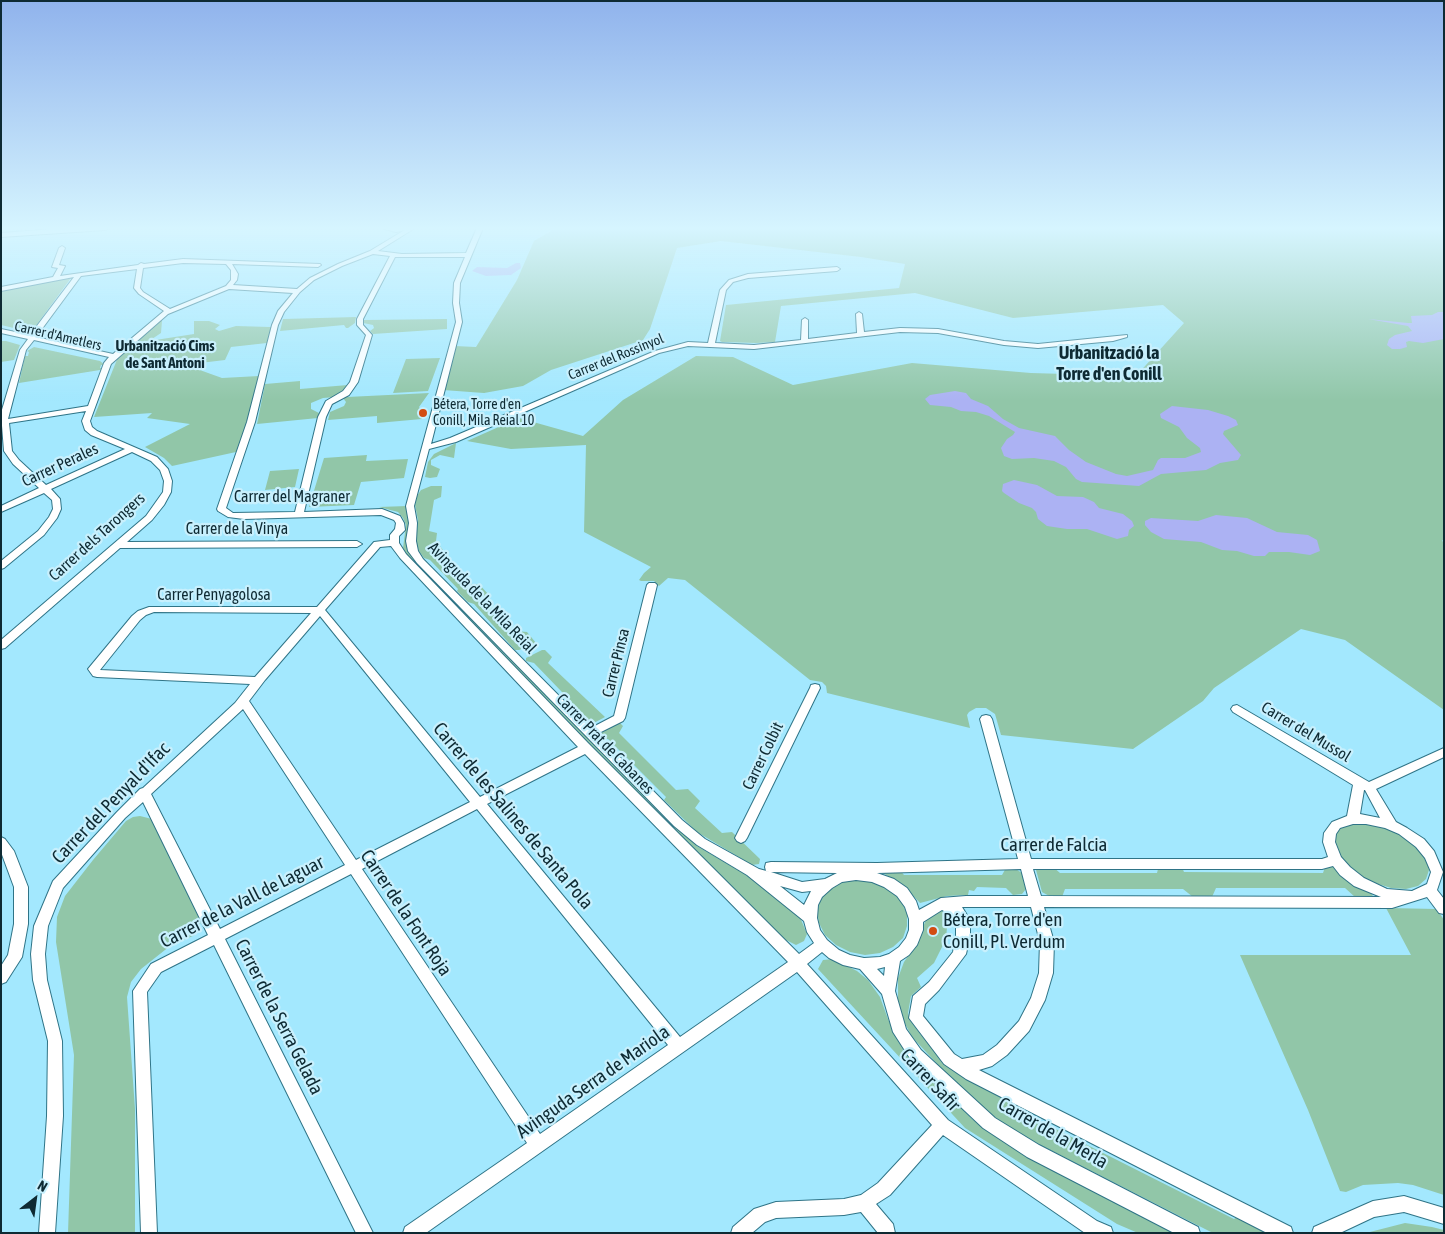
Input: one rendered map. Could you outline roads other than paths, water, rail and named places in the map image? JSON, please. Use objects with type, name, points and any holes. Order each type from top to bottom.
[{"type":"street","points":[[1,289],[18,286]]},
{"type":"street","points":[[1,566],[41,533],[53,518],[57,509],[56,499],[16,462],[8,451],[3,421],[23,350],[70,286]]},
{"type":"street","points":[[137,286],[141,293],[170,312]]},
{"type":"street","points":[[3,421],[90,408],[112,359],[160,317],[170,312],[228,288],[298,291],[306,286]]},
{"type":"street","points":[[299,514],[322,417],[329,403],[346,394],[354,382],[369,335],[360,325],[360,319],[378,286]]},
{"type":"street","name":"Avinguda de la Mila Reial","points":[[457,286],[456,303],[459,322],[410,506],[413,523],[411,541],[413,551],[420,561],[678,823],[702,842],[752,871],[783,894],[810,918]]},
{"type":"street","points":[[711,345],[723,290],[727,286]]},
{"type":"street","name":"Carrer del Magraner","points":[[298,291],[281,311],[275,325],[251,422],[220,509],[231,515],[382,512],[398,518],[400,530],[395,535],[394,542]]},
{"type":"street","points":[[859,314],[861,335]]},
{"type":"street","points":[[804,341],[805,320]]},
{"type":"street","name":"Carrer del Rossinyol","points":[[425,448],[453,440],[656,352],[688,344],[754,347],[900,330],[926,330],[1020,346],[1113,339],[1125,336]]},
{"type":"street","name":"Carrer d'Ametlers","points":[[1,331],[112,359]]},
{"type":"street","name":"Carrer d'Ametlers","points":[[1,336],[31,340]]},
{"type":"street","name":"Carrer dels Tarongers","points":[[4,640],[149,518],[167,492],[168,481],[164,469],[154,458],[94,433],[88,428],[86,421],[90,408]]},
{"type":"street","name":"Carrer Perales","points":[[1,509],[132,449]]},
{"type":"street","name":"Carrer del Penyal d'Ifac","points":[[47,1233],[55,1116],[54,1041],[40,980],[38,954],[41,926],[58,885],[144,792],[243,700],[377,544],[394,542]]},
{"type":"street","name":"Carrer Prat de Cabanes","points":[[394,542],[403,556],[586,748],[798,963]]},
{"type":"street","name":"Carrer de la Vinya","points":[[118,545],[357,544]]},
{"type":"street","name":"Carrer Pinsa","points":[[590,733],[618,718],[652,584]]},
{"type":"street","name":"Carrer Penyagolosa","points":[[258,681],[97,673],[93,669],[136,618],[152,609],[320,610]]},
{"type":"street","name":"Carrer de les Salines de Santa Pola","points":[[320,610],[678,1046]]},
{"type":"street","name":"Carrer Colbit","points":[[741,838],[815,688]]},
{"type":"street","name":"Carrer de la Font Roja","points":[[243,700],[538,1145]]},
{"type":"street","name":"Carrer del Mussol","points":[[1237,709],[1364,785]]},
{"type":"street","points":[[960,1067],[987,1061],[1002,1050],[1024,1026],[1038,1000],[1046,973],[1047,942],[986,719]]},
{"type":"street","name":"Carrer de la Vall de Laguar","points":[[149,1233],[140,991],[156,968],[586,748]]},
{"type":"street","points":[[1353,819],[1364,785],[1444,752]]},
{"type":"street","points":[[1364,785],[1391,826]]},
{"type":"street","name":"Carrer de la Serra Gelada","points":[[144,792],[364,1233]]},
{"type":"street","points":[[916,919],[941,904],[966,901],[1392,903],[1423,893],[1432,886],[1437,872],[1430,855],[1420,844],[1403,831],[1391,826],[1366,819],[1353,819],[1336,826],[1330,833],[1329,842],[1336,860],[1345,872],[1359,882],[1387,894],[1411,896]]},
{"type":"street","points":[[1,842],[10,856],[21,887],[21,924],[15,957],[1,978]]},
{"type":"street","name":"Carrer de Falcia","points":[[771,867],[877,868],[1025,864],[1322,864],[1336,860]]},
{"type":"street","name":"Avinguda de la Mila Reial","points":[[752,871],[802,887],[827,884]]},
{"type":"street","points":[[856,875],[873,876],[889,882],[902,892],[911,905],[916,919],[916,930],[912,941],[904,951],[894,958],[880,963],[864,964],[841,957],[822,944],[814,932],[810,918],[811,905],[817,893],[827,884],[840,877],[856,875]]},
{"type":"street","points":[[1429,889],[1444,909]]},
{"type":"street","name":"Carrer de la Merla","points":[[941,904],[957,911],[963,920],[963,936],[959,954],[934,986],[918,1001],[916,1018],[949,1060],[971,1074],[1284,1233]]},
{"type":"street","name":"Avinguda Serra de Mariola","points":[[411,1233],[798,963],[822,944]]},
{"type":"street","name":"Carrer de la Merla","points":[[888,991],[894,958]]},
{"type":"street","name":"Carrer Safir","points":[[798,963],[942,1124],[1091,1227],[1105,1233]]},
{"type":"street","name":"Carrer de la Merla","points":[[864,964],[888,991],[900,1032],[916,1055],[989,1123],[1033,1151],[1192,1233]]},
{"type":"street","points":[[738,1233],[760,1215],[776,1210],[844,1208],[864,1202],[884,1189],[942,1124]]},
{"type":"street","points":[[864,1202],[887,1230],[887,1233]]},
{"type":"street","points":[[1320,1233],[1373,1209],[1404,1204],[1444,1216]]},
{"type":"water","points":[[1444,312],[1444,339],[1423,343],[1409,341],[1406,342],[1407,347],[1400,349],[1392,349],[1387,345],[1389,339],[1395,335],[1412,331],[1408,326],[1368,319],[1412,323],[1411,316],[1432,315]]},
{"type":"water","points":[[955,391],[966,393],[971,399],[988,406],[1003,419],[1019,428],[1055,436],[1069,450],[1086,462],[1116,474],[1127,476],[1153,470],[1161,458],[1185,458],[1201,452],[1200,448],[1187,438],[1179,427],[1161,418],[1160,414],[1172,406],[1208,410],[1236,420],[1238,425],[1224,431],[1223,434],[1241,455],[1238,460],[1220,463],[1206,470],[1161,474],[1139,486],[1082,482],[1076,479],[1066,467],[1054,461],[1034,458],[1012,459],[1004,456],[1001,448],[1015,432],[989,416],[976,412],[961,411],[951,407],[930,405],[925,399],[930,395]]},
{"type":"water","points":[[1014,480],[1037,485],[1057,496],[1083,497],[1094,502],[1099,508],[1123,514],[1132,521],[1134,526],[1129,530],[1128,536],[1117,539],[1087,529],[1047,526],[1038,519],[1036,512],[1032,508],[1019,503],[1002,491],[1003,484]]},
{"type":"water","points":[[1216,515],[1247,518],[1277,532],[1308,535],[1317,540],[1320,551],[1310,555],[1269,552],[1265,556],[1254,556],[1237,551],[1222,550],[1201,542],[1164,539],[1151,532],[1145,525],[1145,521],[1151,518],[1198,521]]},
{"type":"place","name":"Bétera, Torre d'en Conill, Mila Reial 10","points":[[423,413]]},
{"type":"place","name":"Bétera, Torre d'en Conill, Pl. Verdum","points":[[933,931]]},
{"type":"district","name":"Urbanització Cims de Sant Antoni","points":[[165,354]]},
{"type":"district","name":"Urbanització la Torre d'en Conill","points":[[1109,363]]}]
